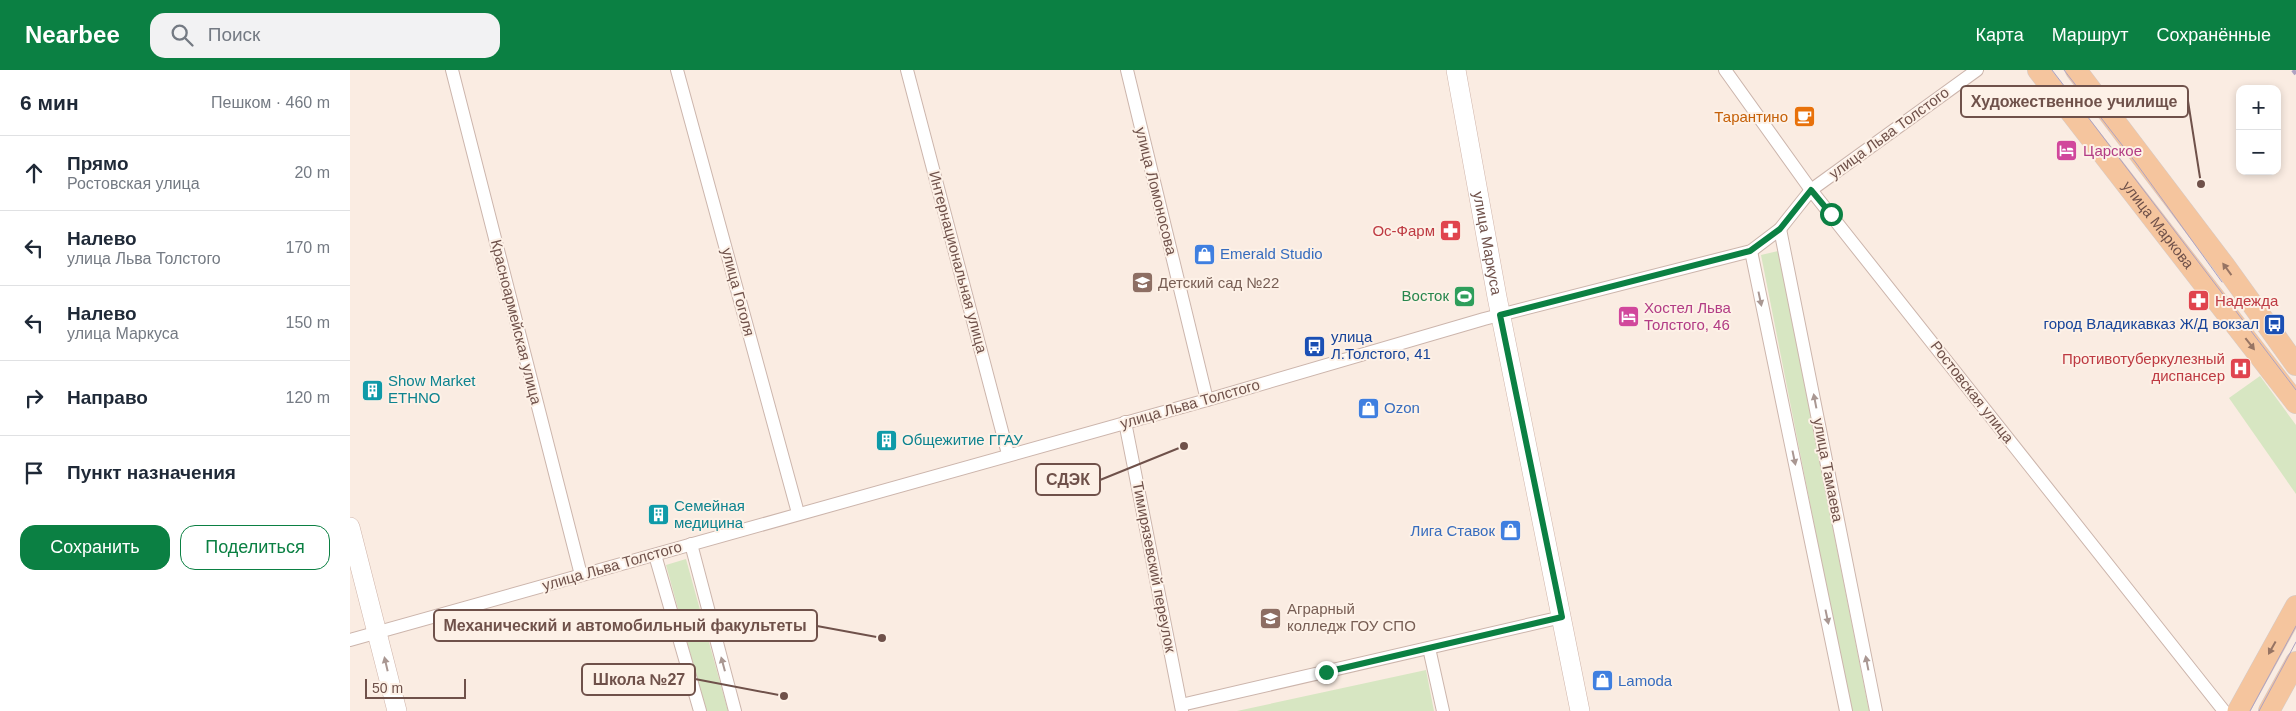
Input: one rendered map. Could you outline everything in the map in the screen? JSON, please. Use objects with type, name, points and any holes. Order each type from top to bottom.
[{"type":"main road","name":"улица Маркова","points":[[2038,70],[2296,404]]},
{"type":"main road","name":"улица Маркова","points":[[2076,70],[2213,249],[2296,365]]},
{"type":"main road","points":[[2238,711],[2296,606]]},
{"type":"main road","points":[[2269,711],[2296,662]]},
{"type":"street","name":"Красноармейская улица","points":[[452,70],[581,575]]},
{"type":"street","name":"улица Гоголя","points":[[677,70],[798,513]]},
{"type":"street","name":"Интернациональная улица","points":[[907,70],[1008,454]]},
{"type":"street","name":"улица Ломоносова","points":[[1127,70],[1207,400]]},
{"type":"street","name":"улица Маркуса","points":[[1456,70],[1500,315],[1580,711]]},
{"type":"street","name":"Ростовская улица","points":[[1725,70],[1811,190],[2224,711]]},
{"type":"street","name":"улица Льва Толстого","points":[[350,640],[1008,454],[1207,400],[1500,315],[1750,251],[1780,229],[1811,190],[1977,70]]},
{"type":"street","name":"улица Тамаева","points":[[1780,229],[1876,711]]},
{"type":"street","name":"улица Тамаева","points":[[1750,251],[1846,711]]},
{"type":"street","name":"Тимирязевский переулок","points":[[1125,422],[1182,708]]},
{"type":"street","points":[[350,527],[397,711]]},
{"type":"street","points":[[691,544],[735,711]]},
{"type":"street","points":[[654,555],[700,711]]},
{"type":"street","points":[[1182,708],[1562,617]]},
{"type":"street","points":[[1429,648],[1442,711]]},
{"type":"green space","points":[[1778,251],[1869,711],[1851,711],[1761,255]]},
{"type":"green space","points":[[2260,376],[2296,425],[2296,494],[2229,398]]},
{"type":"green space","points":[[686,559],[728,711],[706,711],[666,565]]},
{"type":"green space","points":[[1426,670],[1434,711],[1237,711]]},
{"type":"tram line","points":[[2052,70],[2296,390]]},
{"type":"tram line","points":[[2064,70],[2136,163],[2222,282]]},
{"type":"tram line","points":[[2250,711],[2296,626]]},
{"type":"tram line","points":[[2259,711],[2296,642]]},
{"type":"railway","points":[[2293,70],[2296,74]]},
{"type":"place","name":"Тарантино","points":[[1804,117]]},
{"type":"place","name":"Царское","points":[[2067,151]]},
{"type":"place","name":"Художественное училище","points":[[2201,184]]},
{"type":"place","name":"Ос-Фарм","points":[[1451,231]]},
{"type":"place","name":"Emerald Studio","points":[[1204,254]]},
{"type":"place","name":"Детский сад №22","points":[[1142,283]]},
{"type":"place","name":"Восток","points":[[1465,296]]},
{"type":"place","name":"Надежда","points":[[2199,301]]},
{"type":"place","name":"Хостел Льва Толстого, 46","points":[[1628,317]]},
{"type":"place","name":"город Владикавказ Ж/Д вокзал","points":[[2275,324]]},
{"type":"place","name":"улица Л.Толстого, 41","points":[[1315,346]]},
{"type":"place","name":"Противотуберкулезный диспансер","points":[[2241,368]]},
{"type":"place","name":"Show Market ETHNO","points":[[372,390]]},
{"type":"place","name":"Ozon","points":[[1368,408]]},
{"type":"place","name":"Общежитие ГГАУ","points":[[886,440]]},
{"type":"place","name":"СДЭК","points":[[1184,446]]},
{"type":"place","name":"Семейная медицина","points":[[658,515]]},
{"type":"place","name":"Лига Ставок","points":[[1511,531]]},
{"type":"place","name":"Аграрный колледж ГОУ СПО","points":[[1271,618]]},
{"type":"place","name":"Механический и автомобильный факультеты","points":[[882,638]]},
{"type":"place","name":"Lamoda","points":[[1602,681]]},
{"type":"place","name":"Школа №27","points":[[784,696]]},
{"type":"route","points":[[1326,672],[1562,617],[1507,341],[1500,315],[1731,258],[1750,251],[1768,240],[1780,229],[1811,190],[1831,214]]}]
